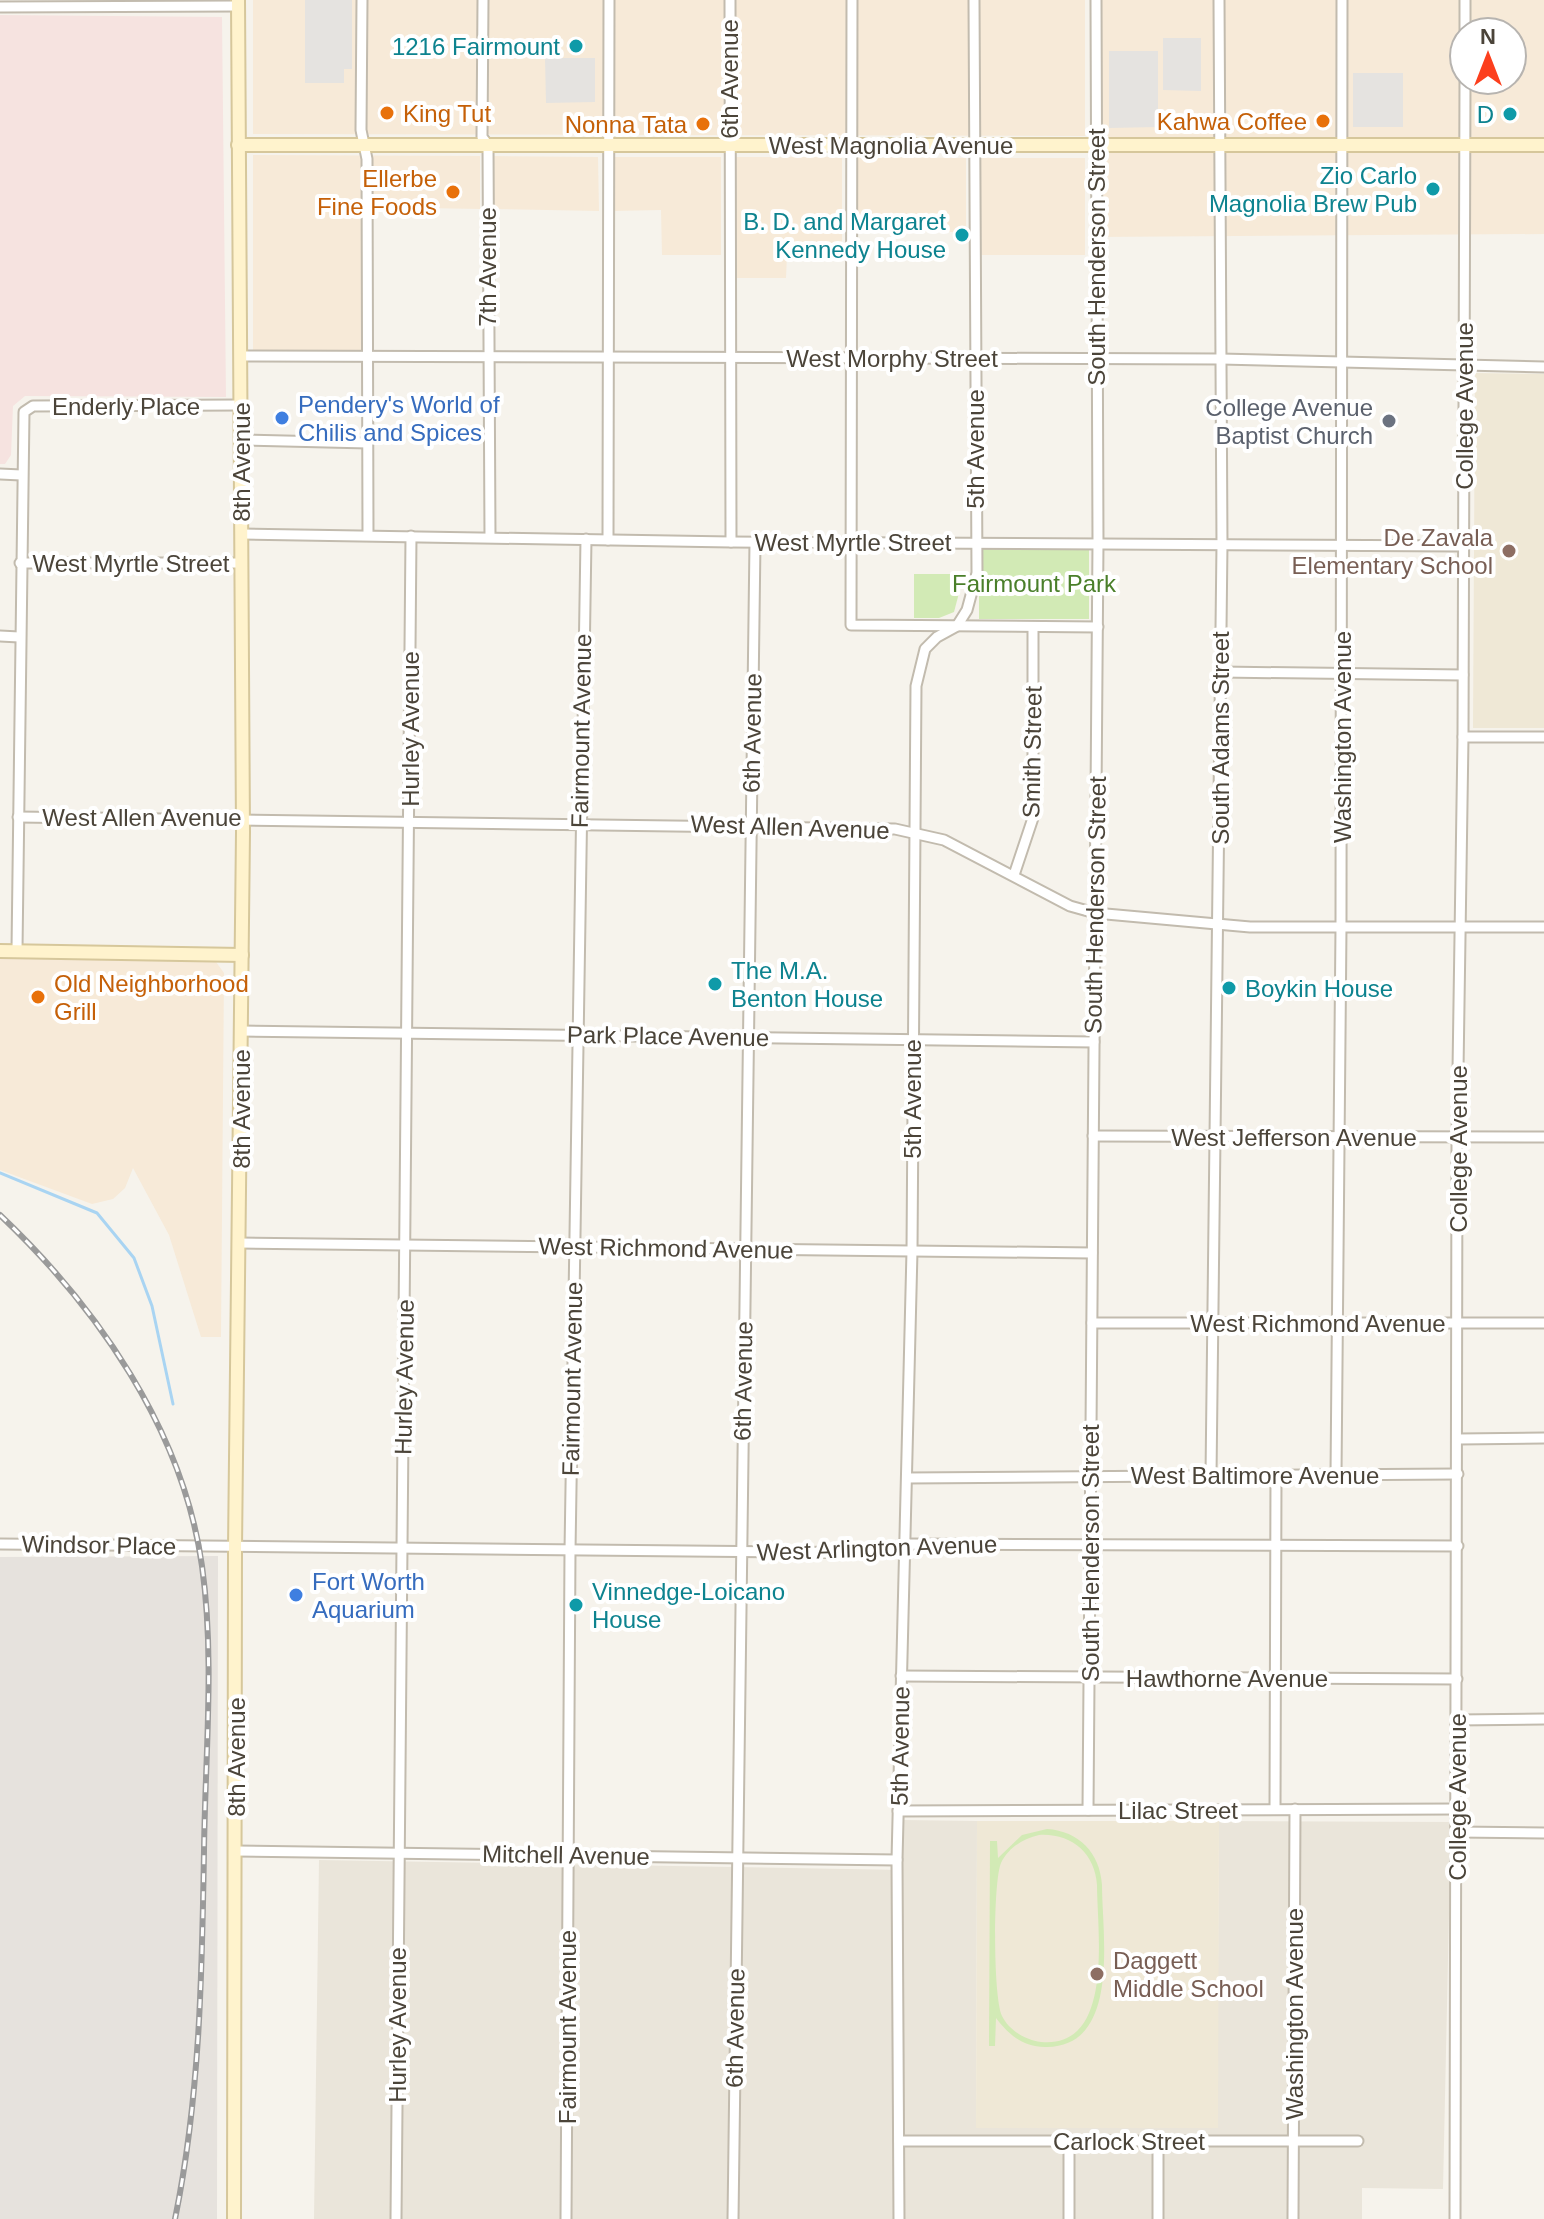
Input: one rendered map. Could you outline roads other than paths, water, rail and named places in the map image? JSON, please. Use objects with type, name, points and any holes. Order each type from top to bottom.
[{"type":"main road","name":"8th Avenue","points":[[234,2219],[235,1548],[243,818],[238,3]]},
{"type":"main road","name":"West Magnolia Avenue","points":[[238,145],[1544,145]]},
{"type":"main road","points":[[0,951],[242,955]]},
{"type":"street","points":[[362,0],[368,535]]},
{"type":"street","name":"7th Avenue","points":[[483,0],[482,137],[488,145],[490,537]]},
{"type":"street","points":[[608,540],[609,0]]},
{"type":"street","name":"6th Avenue","points":[[730,0],[731,542]]},
{"type":"street","points":[[852,0],[851,625],[1098,627]]},
{"type":"street","name":"5th Avenue","points":[[899,2219],[897,1860],[912,1251],[916,686],[920,664],[937,637],[957,626],[973,593],[974,0]]},
{"type":"street","name":"South Henderson Street","points":[[1088,1810],[1098,627],[1096,0]]},
{"type":"street","name":"South Adams Street","points":[[1211,1476],[1222,544],[1219,0]]},
{"type":"street","name":"Washington Avenue","points":[[1336,1475],[1341,927],[1342,0]]},
{"type":"street","points":[[0,7],[238,3]]},
{"type":"street","name":"College Avenue","points":[[1455,2219],[1459,1439],[1457,1137],[1463,737],[1465,96]]},
{"type":"street","name":"West Morphy Street","points":[[241,356],[1221,359],[1544,367]]},
{"type":"street","name":"Enderly Place","points":[[17,950],[22,418],[27,408],[241,405]]},
{"type":"street","points":[[241,440],[368,443]]},
{"type":"street","points":[[0,474],[21,475]]},
{"type":"street","name":"West Myrtle Street","points":[[242,534],[731,542],[1463,546]]},
{"type":"street","name":"Hurley Avenue","points":[[396,2219],[411,536]]},
{"type":"street","name":"Fairmount Avenue","points":[[566,2219],[576,1035],[586,539]]},
{"type":"street","name":"6th Avenue","points":[[733,2219],[755,542]]},
{"type":"street","name":"West Myrtle Street","points":[[20,563],[242,563]]},
{"type":"street","name":"Smith Street","points":[[1014,875],[1033,818],[1033,627]]},
{"type":"street","points":[[0,636],[19,637]]},
{"type":"street","points":[[1221,672],[1463,675]]},
{"type":"street","points":[[1463,737],[1544,737]]},
{"type":"street","name":"West Allen Avenue","points":[[18,817],[751,825],[916,833],[944,840],[1070,906],[1095,913],[1218,925],[1544,927]]},
{"type":"street","name":"Park Place Avenue","points":[[242,1031],[1094,1042]]},
{"type":"street","name":"West Jefferson Avenue","points":[[1093,1136],[1544,1137]]},
{"type":"street","name":"West Richmond Avenue","points":[[240,1243],[1092,1253]]},
{"type":"street","name":"West Richmond Avenue","points":[[1092,1323],[1544,1323]]},
{"type":"street","points":[[1459,1439],[1544,1438]]},
{"type":"street","name":"West Baltimore Avenue","points":[[907,1478],[1458,1474]]},
{"type":"street","points":[[1275,1809],[1276,1475]]},
{"type":"street","name":"Windsor Place","points":[[0,1544],[199,1548]]},
{"type":"street","name":"West Arlington Avenue","points":[[199,1548],[885,1553],[903,1544],[1458,1546]]},
{"type":"street","name":"Hawthorne Avenue","points":[[901,1676],[1457,1679]]},
{"type":"street","points":[[1457,1720],[1544,1719]]},
{"type":"street","name":"Washington Avenue","points":[[1293,2219],[1295,1809]]},
{"type":"street","name":"Lilac Street","points":[[898,1811],[1457,1809]]},
{"type":"street","points":[[1457,1832],[1544,1833]]},
{"type":"street","name":"Mitchell Avenue","points":[[236,1851],[897,1860]]},
{"type":"street","name":"Carlock Street","points":[[899,2141],[1358,2141]]},
{"type":"street","points":[[1069,2141],[1069,2219]]},
{"type":"street","points":[[1158,2141],[1158,2219]]},
{"type":"waterway","points":[[0,1173],[97,1213],[134,1258],[152,1306],[173,1404]]},
{"type":"railway","points":[[0,1215],[70,1290],[130,1374],[155,1419],[176,1467],[192,1516],[202,1566],[209,1672],[201,1990],[190,2127],[175,2219]]},
{"type":"place","name":"1216 Fairmount","points":[[576,46]]},
{"type":"place","name":"King Tut","points":[[387,113]]},
{"type":"place","name":"D","points":[[1510,114]]},
{"type":"place","name":"Kahwa Coffee","points":[[1323,121]]},
{"type":"place","name":"Nonna Tata","points":[[703,124]]},
{"type":"place","name":"Zio Carlo Magnolia Brew Pub","points":[[1433,189]]},
{"type":"place","name":"Ellerbe Fine Foods","points":[[453,192]]},
{"type":"place","name":"B. D. and Margaret Kennedy House","points":[[962,235]]},
{"type":"place","name":"Pendery's World of Chilis and Spices","points":[[282,418]]},
{"type":"place","name":"College Avenue Baptist Church","points":[[1389,421]]},
{"type":"place","name":"De Zavala Elementary School","points":[[1509,551]]},
{"type":"place","name":"The M.A. Benton House","points":[[715,984]]},
{"type":"place","name":"Boykin House","points":[[1229,988]]},
{"type":"place","name":"Old Neighborhood Grill","points":[[38,997]]},
{"type":"place","name":"Fort Worth Aquarium","points":[[296,1595]]},
{"type":"place","name":"Vinnedge-Loicano House","points":[[576,1605]]},
{"type":"place","name":"Daggett Middle School","points":[[1097,1974]]},
{"type":"park label","name":"Fairmount Park","points":[[1034,583]]}]
